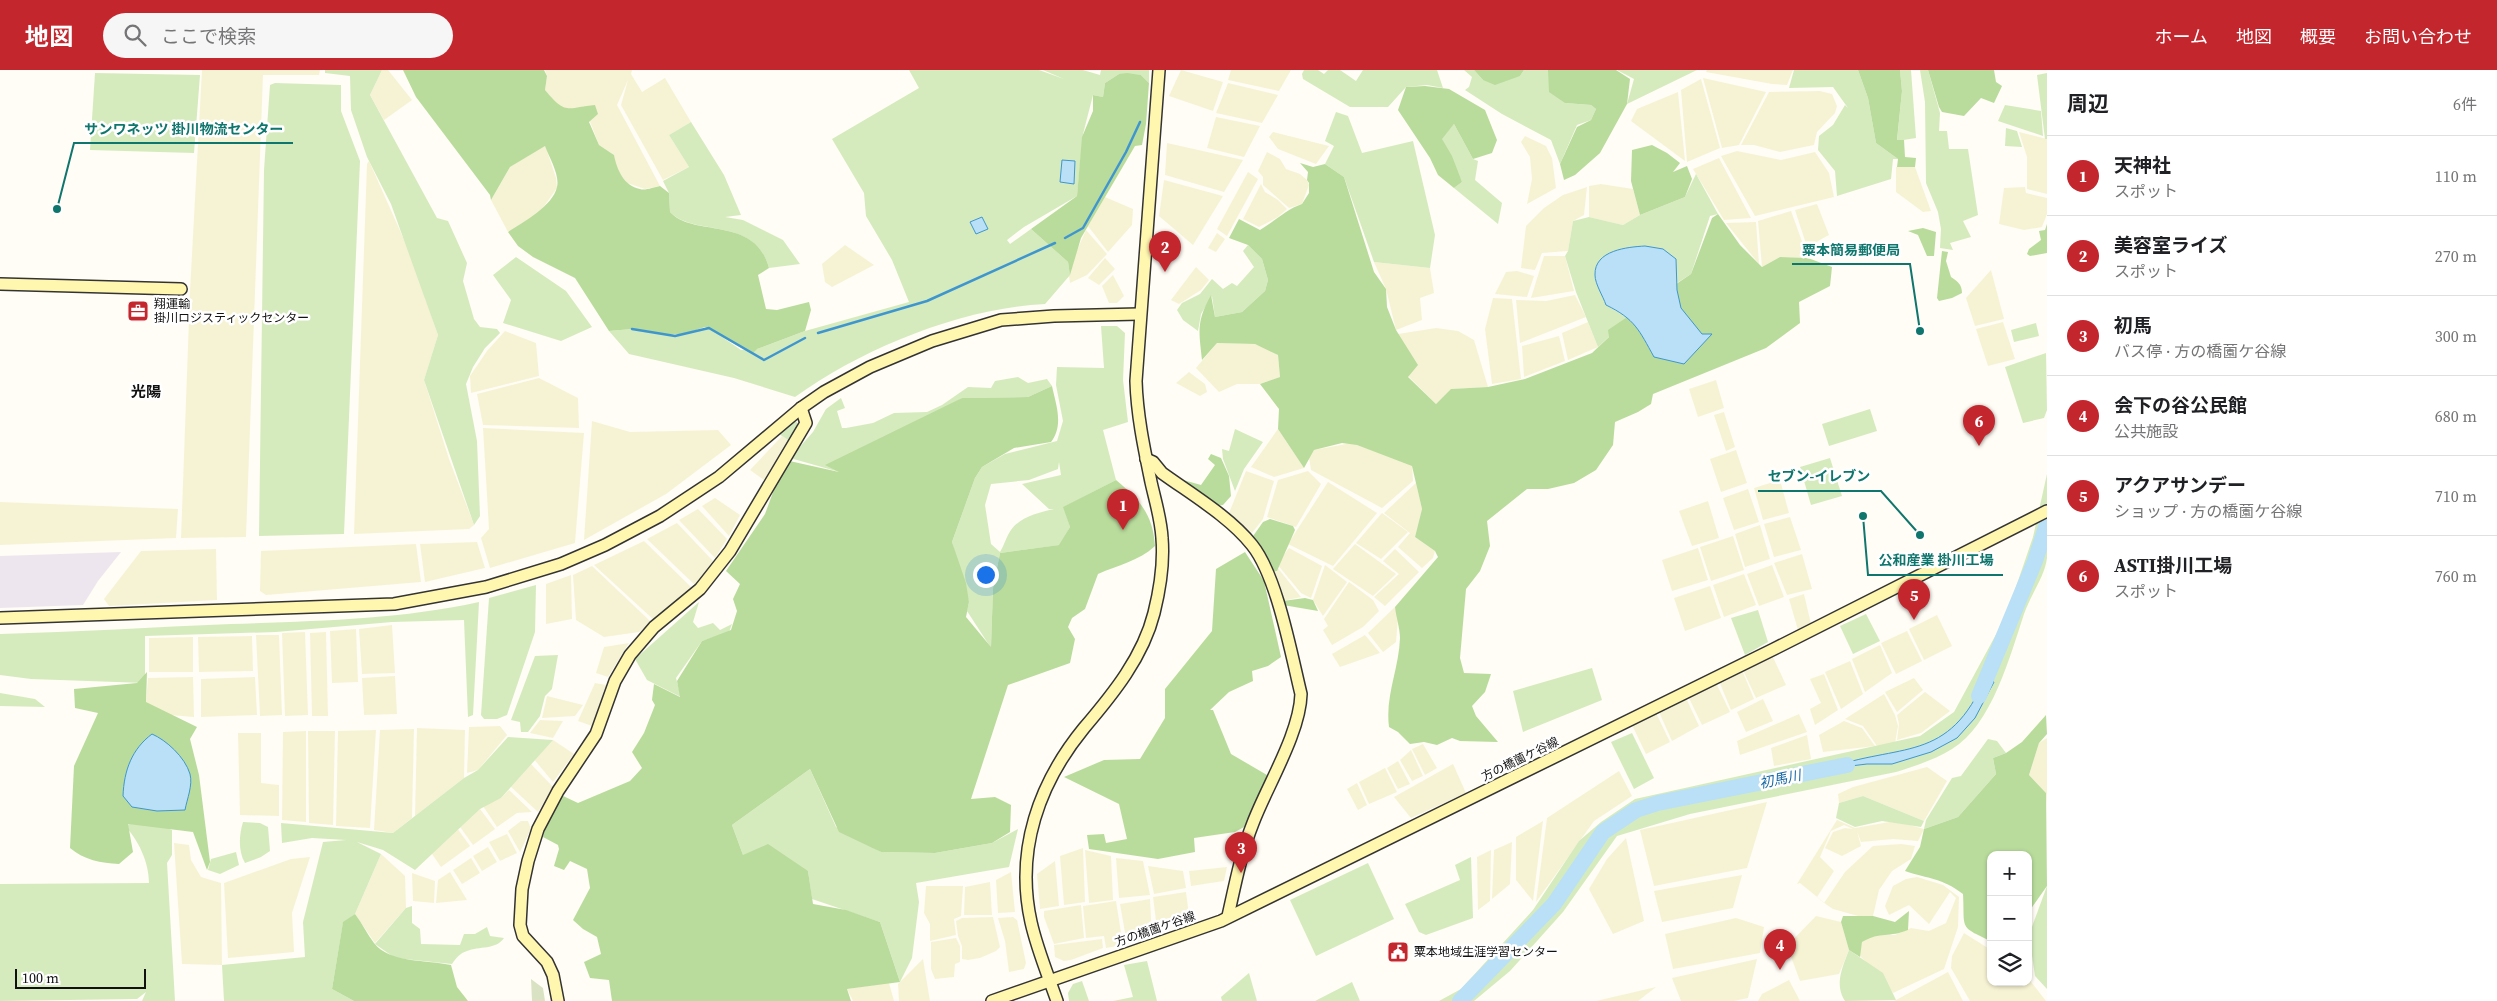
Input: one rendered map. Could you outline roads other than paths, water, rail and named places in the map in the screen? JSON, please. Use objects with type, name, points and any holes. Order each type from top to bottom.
[{"type":"street","points":[[1057,1001],[1036,938],[1028,904],[1026,872],[1028,844],[1033,822],[1049,778],[1066,750],[1122,681],[1140,650],[1154,614],[1161,578],[1162,538],[1146,459],[1137,398],[1139,314],[1159,70]]},
{"type":"street","points":[[0,284],[181,289]]},
{"type":"street","points":[[0,618],[394,604],[486,587],[561,564],[605,545],[660,516],[719,477],[801,408],[824,392],[870,367],[932,341],[1001,320],[1054,316],[1139,314]]},
{"type":"street","points":[[558,1001],[553,975],[547,962],[523,936],[520,925],[522,888],[538,829],[558,791],[596,734],[615,681],[630,655],[654,627],[700,589],[746,527],[806,424],[801,408]]},
{"type":"street","points":[[1146,459],[1153,462],[1162,473],[1240,531],[1261,558],[1273,586],[1301,694],[1300,707],[1292,731],[1242,852],[1228,916]]},
{"type":"street","name":"方の橋薗ケ谷線","points":[[992,1001],[1221,921],[1774,649],[2047,511]]},
{"type":"water","points":[[1062,160],[1075,161],[1074,184],[1060,182]]},
{"type":"water","points":[[982,217],[988,229],[976,234],[970,222]]},
{"type":"water","points":[[1645,246],[1663,249],[1676,259],[1677,290],[1681,308],[1702,334],[1712,334],[1684,364],[1654,357],[1630,320],[1606,305],[1596,282],[1596,267],[1606,255],[1621,249]]},
{"type":"water","points":[[1986,676],[1994,682],[1975,718],[1957,738],[1931,752],[1892,764],[1867,764],[1826,769],[1920,746],[1939,737],[1956,724],[1972,704]]},
{"type":"water","points":[[152,734],[163,740],[174,750],[188,768],[191,783],[185,810],[157,811],[132,807],[123,796],[125,777],[130,761],[139,746]]},
{"type":"waterway","points":[[1065,238],[1083,228],[1126,152],[1140,122]]},
{"type":"waterway","points":[[818,333],[927,301],[1055,243]]},
{"type":"waterway","points":[[632,329],[675,336],[709,328],[764,360],[805,338]]},
{"type":"waterway","name":"初馬川","points":[[1979,696],[2035,561],[2047,524]]},
{"type":"waterway","name":"初馬川","points":[[1460,1001],[1554,904],[1603,832],[1636,810],[1658,803],[1847,765]]},
{"type":"place","name":"サンワネッツ 掛川物流センター","points":[[57,209]]},
{"type":"place","name":"美容室ライズ","points":[[1165,272]]},
{"type":"place","name":"翔運輸 掛川ロジスティックセンター","points":[[138,311]]},
{"type":"place","name":"粟本簡易郵便局","points":[[1920,331]]},
{"type":"place","name":"ASTI掛川工場","points":[[1979,446]]},
{"type":"place","name":"公和産業 掛川工場","points":[[1863,516]]},
{"type":"place","name":"天神社","points":[[1123,530]]},
{"type":"place","name":"セブン-イレブン","points":[[1920,535]]},
{"type":"place","name":"アクアサンデー","points":[[1914,620]]},
{"type":"place","name":"初馬","points":[[1241,873]]},
{"type":"place","name":"粟本地域生涯学習センター","points":[[1398,952]]},
{"type":"place","name":"会下の谷公民館","points":[[1780,970]]},
{"type":"district","name":"光陽","points":[[146,392]]}]
